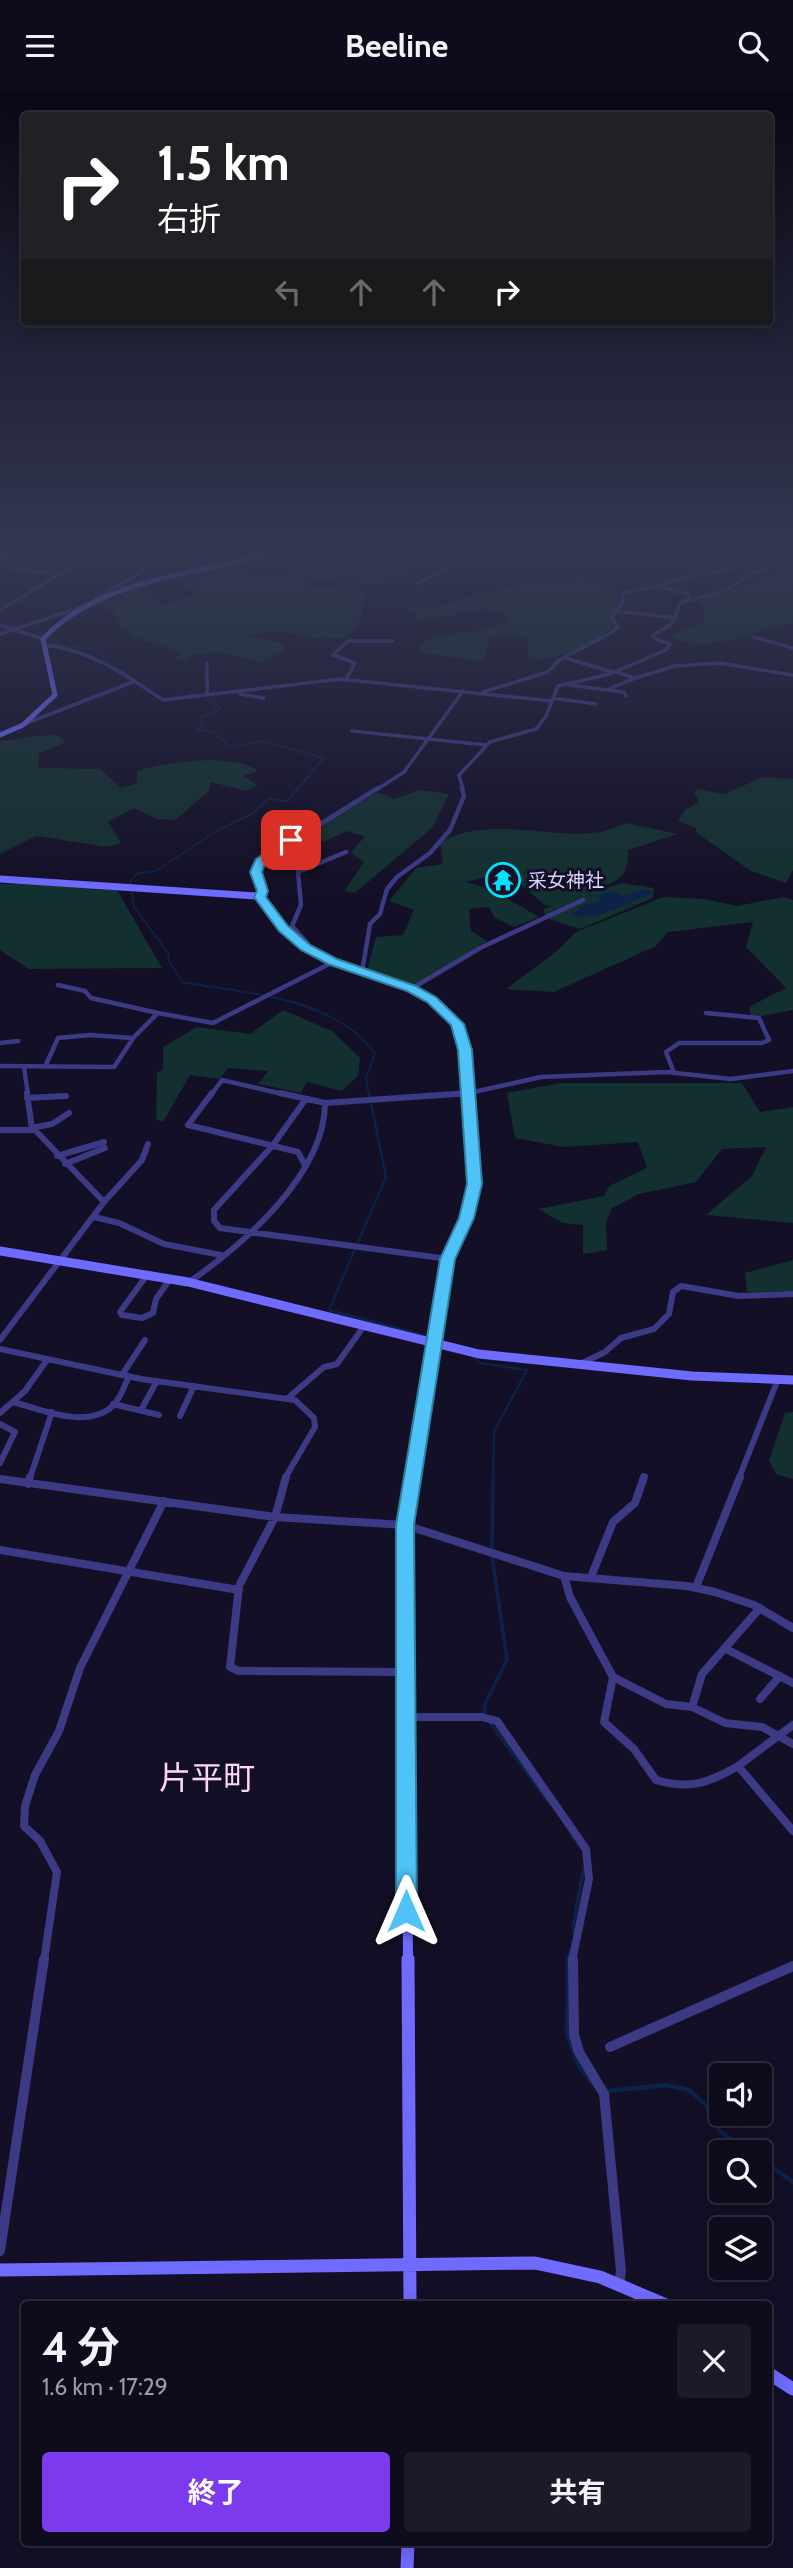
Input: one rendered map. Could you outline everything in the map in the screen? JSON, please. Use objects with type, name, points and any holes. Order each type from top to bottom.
[{"type":"street","points":[[23,725],[55,695],[48,663]]},
{"type":"street","points":[[102,663],[116,668],[160,700],[235,693],[267,686],[346,680],[596,704]]},
{"type":"street","points":[[207,663],[207,695]]},
{"type":"street","points":[[346,680],[354,663]]},
{"type":"street","points":[[479,694],[548,672],[559,663]]},
{"type":"street","points":[[582,663],[636,678],[647,672],[677,666],[720,663],[793,675]]},
{"type":"street","points":[[352,731],[486,745],[536,729],[552,700],[555,688],[616,672],[637,663]]},
{"type":"street","points":[[610,689],[636,678]]},
{"type":"street","points":[[0,735],[133,682]]},
{"type":"street","points":[[564,684],[610,689],[624,692],[626,696]]},
{"type":"street","points":[[260,897],[262,891],[256,872],[260,862],[404,772],[463,691]]},
{"type":"street","points":[[235,693],[264,698]]},
{"type":"street","points":[[362,972],[370,924],[380,914],[387,889],[397,877],[430,853],[449,834],[464,796],[459,775],[486,745]]},
{"type":"street","points":[[306,947],[308,944],[292,926],[301,905],[298,872],[346,852]]},
{"type":"street","points":[[0,879],[229,892],[260,897],[284,929],[306,947],[333,962],[432,999],[457,1024],[465,1050],[475,1184],[467,1218],[448,1259],[405,1525],[410,2301]]},
{"type":"street","points":[[411,989],[480,948],[583,900]]},
{"type":"street","points":[[58,985],[85,991],[91,998],[213,1023],[333,962]]},
{"type":"street","points":[[0,1066],[114,1067],[132,1038],[158,1013]]},
{"type":"street","points":[[674,1073],[666,1052],[679,1043],[762,1043],[769,1039],[759,1018],[706,1013]]},
{"type":"street","points":[[45,1067],[54,1040],[60,1037],[90,1035],[132,1038]]},
{"type":"street","points":[[0,1043],[18,1041]]},
{"type":"street","points":[[24,1067],[32,1129],[104,1202]]},
{"type":"street","points":[[305,1165],[300,1153],[188,1125],[222,1080],[325,1103],[469,1093],[541,1077],[674,1073],[730,1079],[793,1071]]},
{"type":"street","points":[[27,1098],[66,1096]]},
{"type":"street","points":[[305,1100],[273,1145],[212,1214],[220,1228],[247,1234],[448,1259]]},
{"type":"street","points":[[188,1282],[247,1234],[305,1165],[322,1135],[325,1103]]},
{"type":"street","points":[[0,1129],[32,1129],[52,1124],[69,1113]]},
{"type":"street","points":[[0,1340],[104,1202],[142,1160],[148,1144]]},
{"type":"street","points":[[57,1156],[105,1145],[65,1164]]},
{"type":"street","points":[[94,1216],[120,1223],[164,1244],[222,1255]]},
{"type":"street","points":[[0,1251],[188,1282],[433,1345],[489,1356],[692,1376],[793,1380]]},
{"type":"street","points":[[147,1275],[120,1312],[122,1315],[142,1318],[153,1313],[156,1299],[170,1279]]},
{"type":"street","points":[[578,1365],[605,1352],[621,1338],[654,1329],[669,1314],[673,1292],[681,1286],[739,1296],[793,1294]]},
{"type":"street","points":[[289,1398],[324,1367],[337,1364],[364,1326]]},
{"type":"street","points":[[13,1402],[52,1412],[88,1415],[105,1411],[113,1404],[145,1340]]},
{"type":"street","points":[[0,1349],[126,1376],[289,1398],[311,1414],[315,1427],[284,1480],[275,1517],[247,1568],[239,1590],[229,1664],[232,1669],[404,1672]]},
{"type":"street","points":[[0,1413],[13,1402],[47,1360]]},
{"type":"street","points":[[696,1587],[778,1379]]},
{"type":"street","points":[[141,1411],[156,1381]]},
{"type":"street","points":[[180,1416],[194,1386]]},
{"type":"street","points":[[113,1404],[159,1415]]},
{"type":"street","points":[[28,1484],[52,1412]]},
{"type":"street","points":[[0,1424],[15,1432],[0,1464]]},
{"type":"street","points":[[592,1577],[612,1522],[635,1503],[644,1477]]},
{"type":"street","points":[[0,1479],[275,1517],[405,1525],[564,1576],[696,1587],[760,1608],[793,1628]]},
{"type":"street","points":[[0,2251],[57,1872],[40,1841],[24,1826],[23,1817],[35,1775],[59,1731],[80,1668],[164,1501]]},
{"type":"street","points":[[0,1550],[239,1590]]},
{"type":"street","points":[[564,1576],[565,1591],[586,1622],[594,1646],[610,1666],[613,1677],[604,1722],[634,1749],[656,1780],[676,1786],[702,1786],[738,1766],[793,1725]]},
{"type":"street","points":[[692,1707],[702,1674],[760,1608]]},
{"type":"street","points":[[726,1649],[793,1683]]},
{"type":"street","points":[[760,1699],[780,1676]]},
{"type":"street","points":[[613,1677],[666,1704],[692,1707],[722,1722],[749,1724],[780,1735],[793,1744]]},
{"type":"street","points":[[405,1717],[487,1717],[497,1721],[586,1849],[590,1869],[572,1969],[574,2035],[579,2050],[601,2084],[604,2094],[621,2271],[618,2285]]},
{"type":"street","points":[[738,1766],[793,1831]]},
{"type":"street","points":[[610,2047],[793,1966]]},
{"type":"street","points":[[0,2270],[535,2263],[600,2277],[656,2301]]},
{"type":"street","points":[[772,2376],[793,2389]]},
{"type":"street","points":[[407,2568],[408,2546]]},
{"type":"green space","points":[[55,734],[66,742],[39,753],[38,768],[100,769],[121,788],[137,783],[137,771],[181,762],[216,760],[247,765],[258,771],[243,776],[257,785],[246,791],[211,782],[209,791],[175,820],[157,819],[134,808],[108,822],[121,843],[107,847],[36,836],[0,854],[0,741]]},
{"type":"green space","points":[[764,777],[793,779],[793,870],[786,883],[751,871],[697,833],[696,828],[678,821],[685,810],[699,802],[694,792],[697,789],[724,794]]},
{"type":"green space","points":[[420,790],[449,794],[433,827],[355,893],[344,891],[364,862],[351,853],[365,836],[346,831],[324,842],[307,833],[378,792],[394,799]]},
{"type":"green space","points":[[626,823],[678,834],[628,850],[623,874],[601,887],[590,867],[586,869],[597,891],[622,883],[654,888],[653,898],[580,929],[546,918],[543,909],[553,906],[546,906],[506,872],[466,882],[491,889],[539,917],[514,927],[495,918],[489,907],[469,909],[471,931],[487,941],[412,987],[366,974],[376,937],[403,935],[414,910],[389,901],[416,868],[443,864],[440,843],[477,830],[581,834],[600,832]]},
{"type":"green space","points":[[46,883],[117,890],[162,968],[29,969],[0,950],[0,884]]},
{"type":"green space","points":[[663,897],[705,899],[737,906],[784,897],[793,900],[793,1010],[751,1018],[749,1007],[786,988],[746,947],[753,922],[668,932],[656,946],[554,992],[506,989],[557,951],[576,932]]},
{"type":"green space","points":[[283,1010],[332,1031],[360,1058],[358,1076],[342,1091],[307,1082],[301,1093],[258,1084],[268,1071],[228,1068],[220,1079],[190,1075],[163,1122],[156,1119],[157,1073],[163,1069],[163,1047],[197,1027],[250,1034]]},
{"type":"green space","points":[[561,1083],[742,1083],[760,1112],[793,1107],[793,1223],[706,1215],[752,1176],[766,1147],[722,1149],[696,1182],[639,1194],[612,1208],[606,1223],[607,1250],[583,1254],[583,1225],[563,1223],[538,1209],[604,1196],[609,1186],[647,1168],[638,1142],[564,1147],[515,1138],[507,1093]]},
{"type":"green space","points":[[793,1260],[793,1291],[747,1292],[745,1273]]},
{"type":"green space","points":[[793,1412],[793,1479],[776,1474],[769,1460],[785,1413]]},
{"type":"water","points":[[649,889],[652,893],[647,896],[609,911],[580,917],[571,915],[586,904],[600,902],[599,895],[615,892],[624,896]]},
{"type":"waterway","points":[[111,663],[137,682]]},
{"type":"waterway","points":[[183,696],[198,694],[221,708],[199,719],[204,723],[198,729],[214,733],[230,747],[262,741],[324,758],[287,801],[268,799],[253,813],[218,830],[156,871],[136,874],[130,882],[134,907],[168,953],[169,961],[182,982],[287,1001],[336,1020],[357,1034],[375,1053],[366,1079],[369,1095]]},
{"type":"waterway","points":[[369,1093],[386,1177],[329,1310],[434,1338]]},
{"type":"waterway","points":[[471,1355],[480,1363],[527,1370],[494,1432],[493,1478]]},
{"type":"waterway","points":[[492,1550],[493,1477]]},
{"type":"waterway","points":[[484,1715],[485,1704],[507,1660],[492,1556]]},
{"type":"waterway","points":[[488,1720],[551,1805]]},
{"type":"waterway","points":[[572,1836],[581,1848]]},
{"type":"waterway","points":[[575,1933],[573,1926],[584,1867]]},
{"type":"waterway","points":[[567,1961],[570,1952]]},
{"type":"waterway","points":[[568,1959],[567,2035],[580,2068],[595,2086]]},
{"type":"waterway","points":[[607,2091],[667,2085],[689,2090],[705,2104],[719,2130],[732,2140]]},
{"type":"waterway","points":[[772,2167],[793,2182]]},
{"type":"place","name":"采女神社","points":[[503,880]]},
{"type":"district","name":"片平町","points":[[207,1777]]},
{"type":"route","points":[[291,840],[256,867],[262,891],[260,897],[265,900],[284,929],[294,940],[333,962],[432,999],[446,1010],[457,1024],[465,1050],[475,1184],[467,1218],[448,1259],[405,1525],[406,1911]]}]
